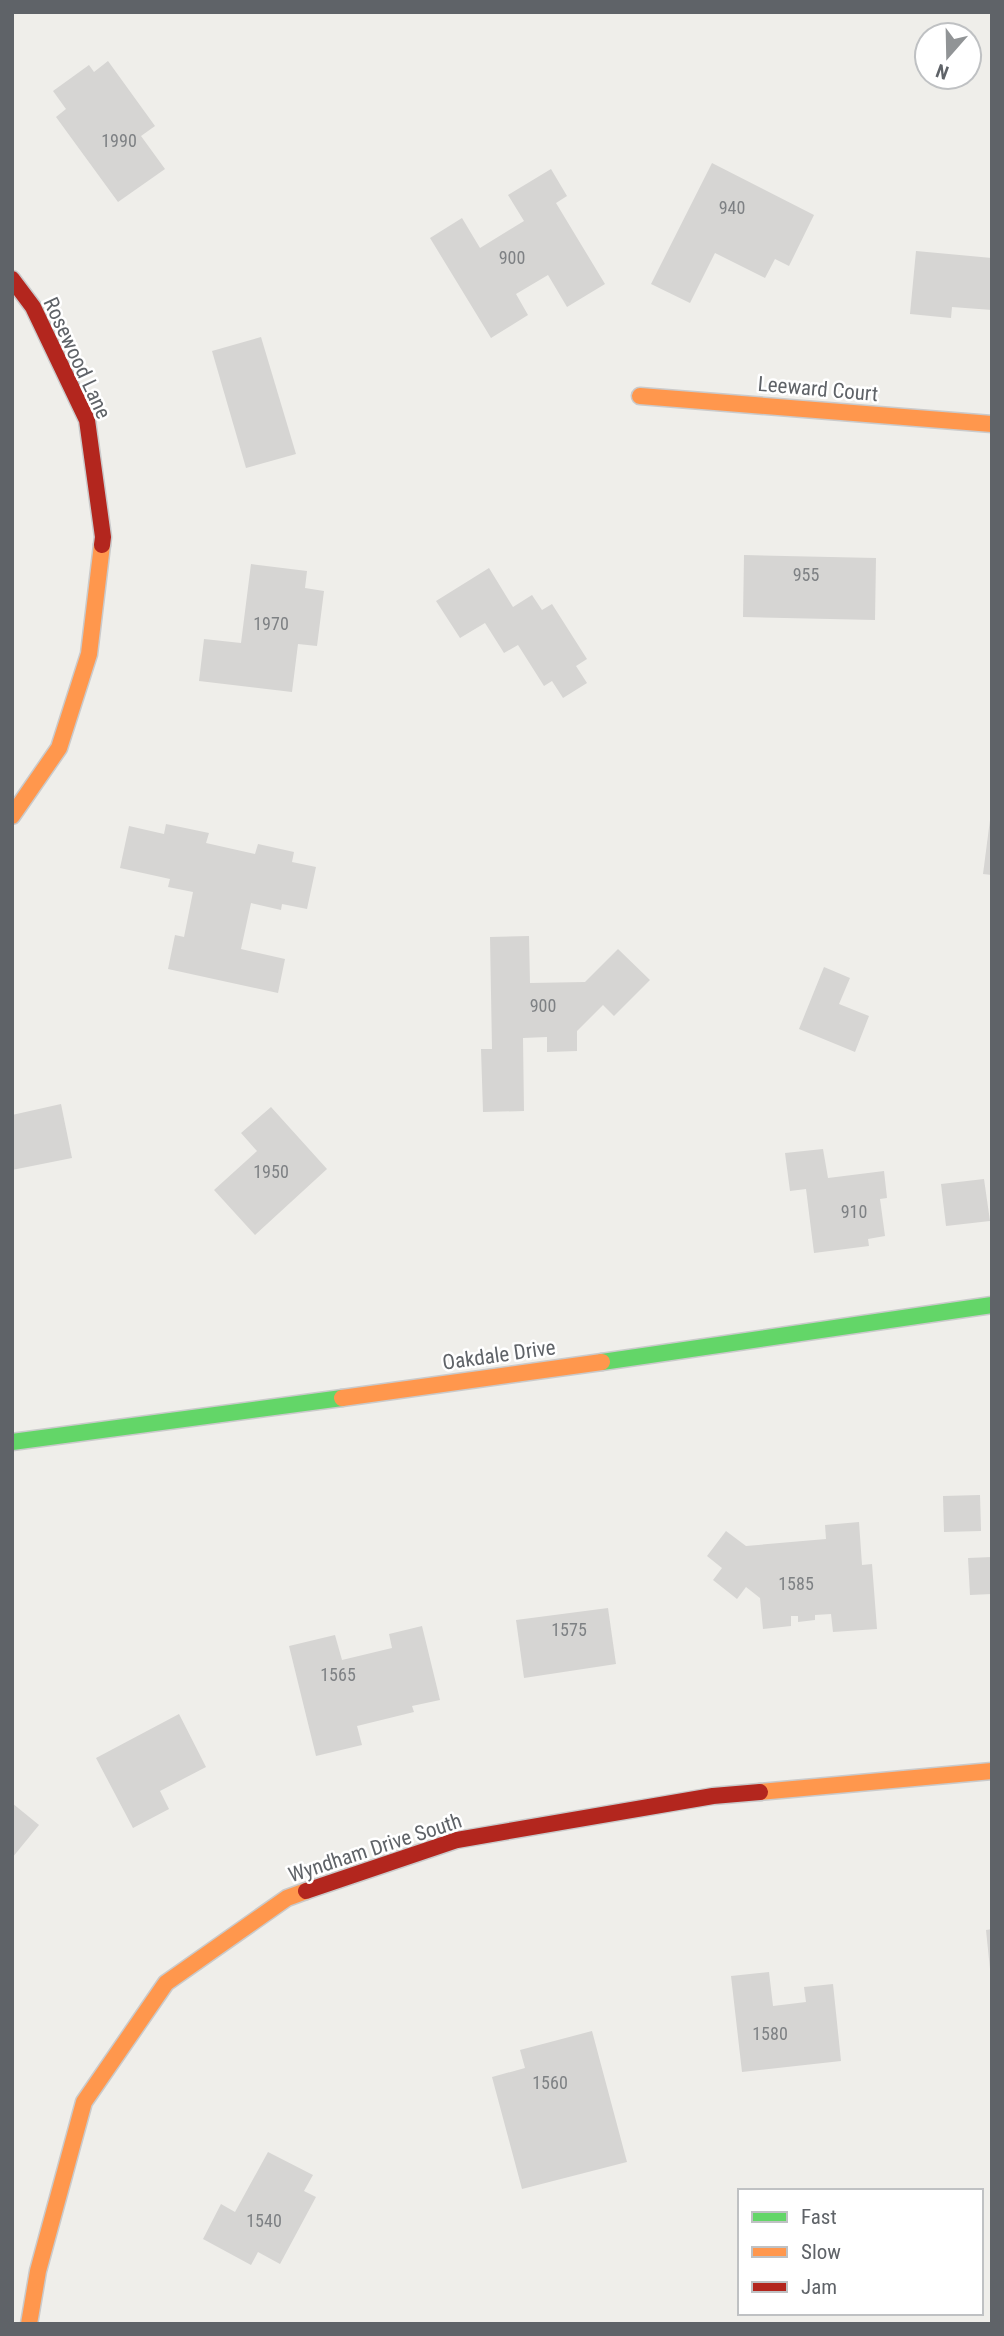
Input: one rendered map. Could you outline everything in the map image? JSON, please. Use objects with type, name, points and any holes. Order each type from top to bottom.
[{"type":"street","name":"Rosewood Lane","points":[[12,279],[33,307],[87,420],[103,537],[89,654],[59,748],[12,816]]},
{"type":"street","name":"Leeward Court","points":[[640,396],[992,424]]},
{"type":"street","name":"Oakdale Drive","points":[[12,1442],[462,1382],[992,1305]]},
{"type":"street","name":"Wyndham Drive South","points":[[29,2324],[38,2271],[84,2102],[166,1983],[287,1898],[457,1840],[713,1796],[992,1771]]},
{"type":"building","points":[[108,61],[155,126],[141,136],[165,169],[118,202],[56,117],[66,109],[53,91],[89,65],[94,72]]},
{"type":"building","points":[[712,163],[814,215],[789,266],[775,259],[765,278],[715,253],[690,303],[651,284]]},
{"type":"building","points":[[551,169],[567,196],[556,203],[605,284],[567,307],[548,275],[516,294],[528,315],[491,338],[430,238],[462,218],[480,248],[524,221],[508,195]]},
{"type":"building","points":[[916,251],[992,258],[992,310],[952,307],[951,318],[910,314]]},
{"type":"building","points":[[261,337],[296,454],[246,468],[212,351]]},
{"type":"building","points":[[744,555],[876,558],[875,620],[743,617]]},
{"type":"building","points":[[251,564],[307,571],[305,588],[324,591],[317,646],[298,644],[292,692],[199,681],[204,639],[241,643]]},
{"type":"building","points":[[489,568],[513,607],[532,595],[542,610],[552,604],[587,659],[576,666],[587,683],[563,698],[552,681],[544,686],[518,645],[504,653],[485,623],[460,638],[436,601]]},
{"type":"building","points":[[990,820],[992,821],[992,875],[983,874]]},
{"type":"building","points":[[166,824],[209,833],[206,843],[255,854],[258,844],[294,852],[292,862],[316,867],[307,909],[282,904],[281,910],[251,903],[241,949],[285,959],[278,993],[168,969],[175,935],[184,937],[193,892],[168,887],[170,879],[120,868],[129,826],[164,834]]},
{"type":"building","points":[[529,936],[530,983],[585,982],[618,949],[650,980],[614,1016],[603,1005],[577,1031],[577,1051],[547,1052],[547,1037],[523,1038],[524,1111],[483,1112],[481,1049],[492,1049],[490,937]]},
{"type":"building","points":[[824,967],[850,978],[839,1004],[869,1016],[855,1052],[799,1029]]},
{"type":"building","points":[[61,1104],[72,1158],[12,1170],[12,1115]]},
{"type":"building","points":[[271,1107],[327,1169],[255,1235],[214,1190],[257,1151],[241,1133]]},
{"type":"building","points":[[823,1149],[828,1178],[884,1171],[887,1198],[880,1199],[885,1236],[868,1239],[869,1246],[814,1253],[806,1189],[790,1191],[785,1153]]},
{"type":"building","points":[[984,1179],[990,1221],[946,1226],[941,1184]]},
{"type":"building","points":[[980,1495],[981,1531],[944,1532],[943,1496]]},
{"type":"building","points":[[859,1522],[862,1565],[872,1564],[877,1629],[833,1632],[831,1614],[815,1615],[815,1620],[798,1622],[798,1616],[791,1616],[791,1626],[763,1629],[760,1598],[746,1587],[737,1599],[713,1580],[722,1568],[707,1556],[726,1531],[746,1546],[826,1539],[825,1525]]},
{"type":"building","points":[[992,1557],[992,1594],[970,1595],[968,1558]]},
{"type":"building","points":[[608,1608],[616,1664],[524,1678],[516,1620]]},
{"type":"building","points":[[422,1626],[440,1700],[412,1706],[414,1712],[357,1726],[362,1745],[316,1756],[289,1646],[335,1635],[342,1660],[392,1648],[389,1634]]},
{"type":"building","points":[[179,1714],[206,1767],[160,1791],[169,1809],[133,1828],[96,1758]]},
{"type":"building","points":[[12,1803],[39,1825],[12,1858]]},
{"type":"building","points":[[992,1929],[992,1969],[990,1969],[986,1930]]},
{"type":"building","points":[[769,1972],[773,2006],[806,2002],[804,1987],[833,1984],[841,2061],[742,2072],[731,1976]]},
{"type":"building","points":[[592,2031],[627,2162],[522,2189],[492,2077],[525,2068],[520,2050]]},
{"type":"building","points":[[268,2152],[313,2175],[304,2191],[316,2197],[280,2264],[258,2252],[251,2265],[203,2239],[221,2204],[235,2212]]},
{"type":"traffic: fast","points":[[602,1362],[992,1305]]},
{"type":"traffic: fast","points":[[12,1442],[342,1398]]},
{"type":"traffic: slow","points":[[640,396],[992,424]]},
{"type":"traffic: slow","points":[[12,816],[59,748],[89,654],[102,545]]},
{"type":"traffic: slow","points":[[342,1398],[602,1362]]},
{"type":"traffic: slow","points":[[760,1792],[992,1771]]},
{"type":"traffic: slow","points":[[29,2324],[38,2271],[84,2102],[166,1983],[287,1898],[306,1891]]},
{"type":"traffic: jam","points":[[12,279],[33,307],[87,420],[102,545]]},
{"type":"traffic: jam","points":[[306,1891],[457,1840],[713,1796],[760,1792]]}]
